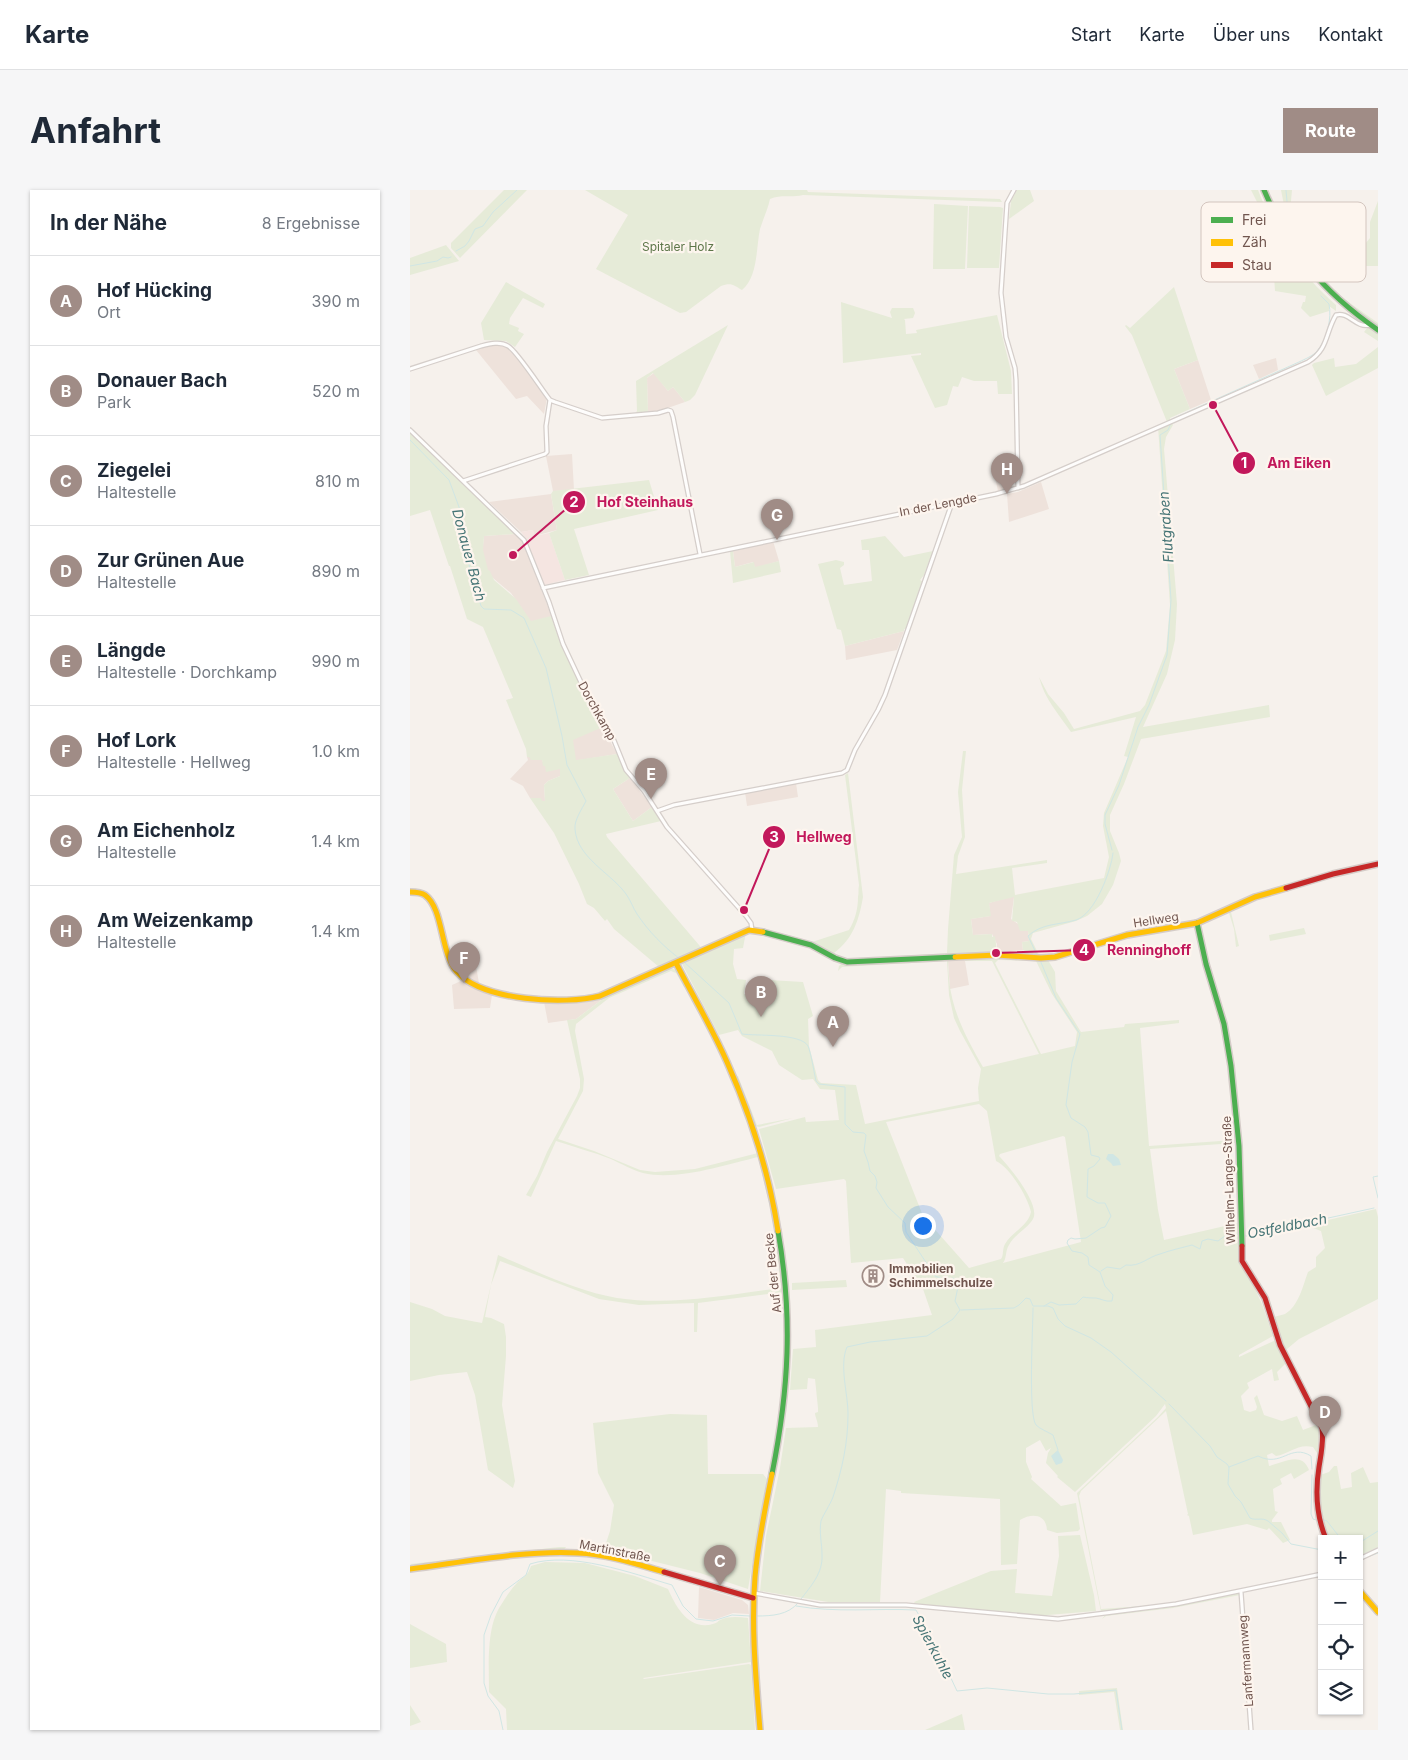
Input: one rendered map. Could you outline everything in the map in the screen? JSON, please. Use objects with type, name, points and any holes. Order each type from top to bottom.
[{"type":"street","points":[[1014,190],[1007,204],[1001,293],[1006,337],[1014,368],[1018,488]]},
{"type":"street","points":[[1264,190],[1269,202]]},
{"type":"street","points":[[1320,282],[1344,306],[1378,330]]},
{"type":"street","name":"In der Lengde","points":[[543,588],[1007,492],[1172,422],[1312,359],[1323,348],[1336,315],[1343,314],[1361,326],[1370,325]]},
{"type":"street","points":[[410,370],[488,345],[503,344],[513,350],[550,400],[602,418],[671,411],[700,554]]},
{"type":"street","points":[[463,481],[545,454],[546,426],[550,400]]},
{"type":"street","name":"Dorchkamp","points":[[410,430],[522,536],[563,644],[587,695],[613,738],[626,770],[667,826],[746,916],[751,923],[752,930]]},
{"type":"street","points":[[657,811],[682,803],[842,773],[847,770],[855,750],[885,695],[952,503]]},
{"type":"street","name":"Hellweg","points":[[752,930],[812,946],[837,960],[847,962],[997,955],[1041,958],[1061,955],[1127,935],[1197,923],[1255,897],[1333,874],[1378,864]]},
{"type":"street","points":[[410,892],[422,894],[432,905],[448,957],[457,972],[470,983],[502,994],[525,998],[587,1000],[676,963],[742,932],[752,930]]},
{"type":"street","name":"Wilhelm-Lange-Straße","points":[[1197,923],[1206,964],[1228,1043],[1238,1138],[1241,1235],[1244,1265],[1265,1298],[1280,1345],[1322,1428],[1323,1441],[1318,1471],[1317,1506],[1320,1525],[1324,1535]]},
{"type":"street","name":"Auf der Becke","points":[[676,963],[727,1062],[750,1118],[770,1184],[783,1260],[788,1316],[785,1398],[776,1462],[760,1537],[753,1595],[754,1656],[760,1730]]},
{"type":"street","points":[[1363,1557],[1378,1550]]},
{"type":"street","name":"Martinstraße","points":[[410,1569],[521,1555],[578,1553],[647,1567],[753,1595]]},
{"type":"street","points":[[753,1595],[828,1605],[906,1605],[1035,1618],[1058,1618],[1161,1606],[1242,1592],[1318,1575]]},
{"type":"street","name":"Lanfermannweg","points":[[1242,1592],[1251,1730]]},
{"type":"street","points":[[1363,1595],[1378,1612]]},
{"type":"shaded area","points":[[490,345],[505,346],[513,352],[547,398],[544,414],[527,396],[516,399],[476,350]]},
{"type":"shaded area","points":[[1276,358],[1278,370],[1259,379],[1253,365]]},
{"type":"shaded area","points":[[1198,360],[1211,400],[1190,409],[1174,369]]},
{"type":"shaded area","points":[[654,373],[668,391],[673,387],[685,402],[659,411],[648,412],[647,378]]},
{"type":"shaded area","points":[[572,454],[574,490],[553,491],[546,456]]},
{"type":"shaded area","points":[[1014,472],[1014,483],[1010,488],[998,491],[995,477]]},
{"type":"shaded area","points":[[1041,482],[1049,509],[1009,522],[1007,494],[1018,492]]},
{"type":"shaded area","points":[[551,494],[557,530],[534,536],[533,530],[521,532],[489,502]]},
{"type":"shaded area","points":[[533,530],[535,536],[549,533],[565,580],[544,585],[526,538],[521,532]]},
{"type":"shaded area","points":[[515,534],[522,541],[554,622],[538,626],[531,622],[511,593],[481,568],[484,536]]},
{"type":"shaded area","points":[[773,541],[779,561],[755,568],[753,562],[735,567],[733,551]]},
{"type":"shaded area","points":[[904,631],[897,650],[846,660],[845,646]]},
{"type":"shaded area","points":[[597,717],[617,754],[574,761],[566,729]]},
{"type":"shaded area","points":[[527,757],[537,757],[542,760],[545,766],[560,769],[560,776],[548,781],[544,785],[545,801],[541,802],[541,798],[530,798],[523,786],[510,779],[528,760]]},
{"type":"shaded area","points":[[630,778],[652,807],[633,821],[613,789]]},
{"type":"shaded area","points":[[796,783],[798,797],[747,806],[745,792]]},
{"type":"shaded area","points":[[1014,897],[1011,919],[1028,931],[1029,941],[1022,942],[1023,950],[997,952],[997,944],[992,934],[973,935],[971,919],[990,916],[989,903]]},
{"type":"shaded area","points":[[473,949],[479,983],[465,975],[455,965]]},
{"type":"shaded area","points":[[964,960],[969,985],[950,989],[948,961]]},
{"type":"shaded area","points":[[461,981],[472,988],[492,995],[490,1008],[454,1009],[452,985]]},
{"type":"shaded area","points":[[608,995],[576,1019],[548,1023],[544,1002],[583,1003]]},
{"type":"shaded area","points":[[1108,1154],[1113,1154],[1119,1159],[1121,1165],[1113,1166],[1106,1159]]},
{"type":"shaded area","points":[[1058,1450],[1063,1460],[1062,1463],[1056,1465],[1051,1456]]},
{"type":"shaded area","points":[[699,1587],[742,1600],[748,1605],[749,1614],[733,1613],[714,1620],[698,1618]]},
{"type":"green space","points":[[504,190],[527,190],[460,258],[451,248],[451,243]]},
{"type":"green space","name":"Spitaler Holz","points":[[585,190],[807,190],[808,192],[1000,199],[1002,202],[803,195],[782,196],[770,199],[760,229],[754,270],[747,284],[742,290],[727,284],[721,286],[686,312],[680,313],[596,269],[628,215]]},
{"type":"green space","points":[[1017,190],[1030,190],[1034,201],[1009,219],[1011,201]]},
{"type":"green space","points":[[1251,190],[1258,190],[1263,202],[1257,202]]},
{"type":"green space","points":[[1281,190],[1292,190],[1291,202],[1283,202]]},
{"type":"green space","points":[[1378,201],[1378,266],[1366,266],[1366,243],[1370,238],[1370,222]]},
{"type":"green space","points":[[934,204],[968,206],[965,269],[933,269]]},
{"type":"green space","points":[[969,206],[1003,208],[999,268],[967,268]]},
{"type":"green space","points":[[446,245],[459,261],[410,275],[410,258]]},
{"type":"green space","points":[[506,282],[545,304],[543,308],[523,298],[510,318],[509,324],[519,328],[518,331],[524,334],[515,347],[506,341],[484,340],[481,323]]},
{"type":"green space","points":[[1274,282],[1312,282],[1336,305],[1336,311],[1329,306],[1329,311],[1310,317],[1301,308],[1306,296],[1275,291]]},
{"type":"green space","name":"Donauer Bach","points":[[1174,287],[1198,360],[1174,369],[1190,409],[1170,418],[1173,425],[1166,437],[1164,449],[1177,604],[1175,640],[1167,674],[1143,727],[1269,705],[1270,717],[1141,739],[1110,815],[1110,831],[1121,861],[1113,885],[1102,904],[1087,916],[1033,933],[1031,939],[1042,961],[1048,960],[1055,972],[1056,991],[1081,1032],[1124,1027],[1125,1024],[1179,1020],[1179,1023],[1140,1028],[1149,1146],[1235,1140],[1235,1143],[1150,1149],[1164,1240],[1238,1223],[1240,1257],[1262,1304],[1273,1336],[1239,1355],[1239,1357],[1276,1340],[1286,1363],[1277,1372],[1279,1380],[1274,1381],[1272,1369],[1247,1383],[1249,1388],[1241,1396],[1244,1410],[1250,1412],[1256,1410],[1254,1398],[1257,1395],[1264,1415],[1282,1421],[1297,1416],[1303,1430],[1316,1425],[1320,1432],[1317,1453],[1313,1447],[1303,1446],[1276,1456],[1272,1453],[1267,1455],[1269,1466],[1286,1460],[1297,1459],[1306,1464],[1309,1470],[1294,1479],[1291,1473],[1280,1479],[1282,1484],[1273,1489],[1275,1511],[1278,1512],[1272,1522],[1281,1522],[1290,1540],[1283,1543],[1269,1528],[1267,1530],[1247,1524],[1193,1535],[1189,1516],[1187,1515],[1166,1411],[1081,1491],[1079,1496],[1101,1609],[1157,1605],[1182,1601],[1172,1604],[1101,1612],[1077,1493],[1158,1417],[1166,1408],[1165,1404],[1156,1416],[1075,1492],[1057,1477],[1046,1463],[1051,1448],[1046,1451],[1040,1440],[1026,1448],[1026,1462],[1032,1477],[1031,1479],[1061,1506],[1076,1503],[1080,1529],[1078,1531],[1057,1533],[1047,1530],[1044,1521],[1038,1516],[1029,1516],[1020,1520],[1017,1564],[1001,1565],[1000,1499],[901,1493],[901,1491],[886,1489],[880,1602],[828,1602],[760,1591],[766,1536],[786,1428],[818,1427],[815,1413],[818,1412],[818,1408],[815,1379],[808,1378],[807,1389],[790,1390],[793,1349],[816,1347],[815,1330],[932,1315],[923,1289],[903,1258],[851,1263],[846,1181],[844,1179],[776,1189],[759,1129],[805,1117],[806,1122],[839,1120],[835,1090],[820,1089],[813,1079],[802,1080],[779,1065],[772,1051],[742,1036],[738,1030],[719,1035],[680,960],[673,960],[659,967],[614,929],[607,919],[605,921],[594,908],[587,904],[554,833],[530,798],[541,798],[542,801],[545,801],[544,785],[548,781],[560,776],[560,769],[546,772],[542,760],[531,760],[527,757],[526,749],[506,700],[513,698],[483,627],[467,619],[430,510],[410,516],[410,432],[515,534],[484,536],[483,550],[488,570],[494,580],[516,599],[531,621],[551,616],[574,672],[605,726],[573,740],[576,760],[617,754],[630,778],[613,789],[633,821],[652,807],[661,821],[606,834],[607,837],[705,952],[746,932],[743,948],[734,949],[733,964],[737,979],[746,980],[744,994],[757,995],[758,984],[769,988],[769,980],[803,982],[813,1016],[808,1019],[809,1046],[818,1080],[821,1083],[856,1085],[865,1124],[979,1101],[978,1088],[981,1069],[954,1018],[949,995],[947,961],[842,967],[838,971],[841,964],[949,959],[948,969],[953,1003],[966,1036],[983,1067],[1039,1054],[992,961],[964,961],[966,959],[1034,959],[1032,954],[1023,950],[1022,942],[1029,941],[1028,931],[1020,931],[1017,922],[1012,921],[1014,897],[989,903],[991,916],[971,919],[973,935],[992,934],[992,937],[995,936],[997,952],[918,958],[844,960],[812,942],[849,930],[857,910],[859,885],[845,775],[848,773],[863,897],[854,928],[846,942],[834,953],[845,959],[947,953],[954,855],[962,837],[958,792],[963,751],[966,751],[962,790],[965,837],[958,856],[956,874],[1047,860],[1047,863],[1012,868],[1015,895],[1104,878],[1109,857],[1103,826],[1104,813],[1128,757],[1124,756],[1136,717],[1071,732],[1048,700],[1039,677],[1048,694],[1064,713],[1074,729],[1140,711],[1145,705],[1166,651],[1170,605],[1158,426],[1167,422],[1132,335],[1125,326],[1130,328]],"holes":[[[998,960],[1036,961],[1052,994],[1077,1032],[1075,1046],[1041,1054],[995,963]],[[979,1104],[987,1111],[996,1161],[1007,1170],[1018,1184],[1031,1212],[1027,1221],[1005,1244],[1001,1259],[969,1268],[923,1216],[886,1122]],[[1065,1137],[1081,1242],[1003,1263],[1011,1241],[1030,1223],[1034,1213],[1023,1186],[999,1156],[1000,1154]]]},
{"type":"green space","points":[[1336,293],[1378,323],[1378,341],[1364,332],[1371,323],[1333,294]]},
{"type":"green space","points":[[841,302],[892,318],[890,312],[892,308],[913,308],[915,313],[913,318],[904,319],[906,334],[917,333],[916,330],[997,315],[1011,371],[1012,394],[998,394],[997,381],[974,381],[962,377],[958,387],[953,386],[947,405],[935,408],[911,356],[921,355],[921,353],[843,363]]},
{"type":"green space","points":[[728,325],[695,395],[690,400],[685,402],[673,387],[668,391],[653,373],[647,378],[648,412],[635,414],[637,411],[636,381]]},
{"type":"green space","points":[[1378,347],[1378,368],[1326,396],[1312,365],[1314,363],[1334,358],[1335,367],[1356,364]]},
{"type":"green space","points":[[649,480],[658,510],[574,529],[589,575],[565,580],[549,533],[557,530],[551,494],[553,491]]},
{"type":"green space","points":[[885,536],[904,557],[933,551],[924,575],[920,580],[926,583],[910,630],[904,629],[904,631],[845,646],[841,630],[837,629],[818,564],[836,560],[844,562],[844,565],[840,568],[844,585],[872,581],[869,550],[862,550],[861,540]]},
{"type":"green space","points":[[730,551],[733,551],[735,567],[754,562],[755,567],[779,561],[781,572],[733,583]]},
{"type":"green space","points":[[1231,912],[1239,946],[1236,947],[1234,929],[1229,913]]},
{"type":"green space","points":[[1304,928],[1306,934],[1270,941],[1269,935]]},
{"type":"green space","points":[[669,968],[677,970],[686,986],[684,987],[676,973],[671,971],[609,998],[576,1024],[575,1031],[584,1079],[583,1091],[558,1139],[594,1151],[640,1170],[655,1172],[695,1169],[758,1153],[775,1221],[784,1292],[698,1303],[697,1332],[694,1332],[694,1303],[639,1305],[599,1299],[500,1261],[491,1285],[485,1317],[504,1324],[506,1356],[502,1405],[515,1481],[513,1488],[488,1470],[475,1395],[467,1372],[410,1381],[410,1302],[432,1309],[445,1316],[482,1323],[498,1255],[571,1286],[617,1298],[658,1301],[679,1300],[781,1288],[773,1220],[758,1157],[686,1174],[656,1175],[639,1172],[604,1156],[556,1141],[531,1197],[526,1195],[580,1088],[580,1079],[567,1020],[576,1019],[608,995]]},
{"type":"green space","points":[[736,1076],[738,1076],[757,1125],[793,1118],[759,1127],[755,1126]]},
{"type":"green space","points":[[1376,1209],[1378,1217],[1378,1299],[1299,1339],[1287,1349],[1284,1347],[1274,1317],[1285,1314],[1294,1306],[1308,1272],[1316,1267],[1316,1257],[1325,1248],[1321,1231],[1306,1225]]},
{"type":"green space","points":[[846,1280],[847,1287],[792,1290],[792,1283]]},
{"type":"green space","points":[[670,1414],[707,1415],[708,1474],[763,1474],[767,1479],[748,1589],[700,1573],[604,1549],[610,1531],[614,1505],[598,1473],[593,1423]]},
{"type":"green space","points":[[1334,1466],[1337,1466],[1341,1489],[1352,1487],[1351,1473],[1363,1467],[1370,1483],[1378,1482],[1378,1547],[1363,1554],[1363,1535],[1327,1535],[1322,1523],[1319,1492],[1320,1475],[1329,1472]]},
{"type":"green space","points":[[1080,1535],[1096,1611],[1048,1615],[1045,1617],[916,1605],[914,1602],[991,1571],[1017,1569],[1015,1593],[1052,1596],[1059,1556],[1058,1536]]},
{"type":"green space","points":[[566,1547],[563,1551],[526,1553],[412,1566],[410,1564]]},
{"type":"green space","points":[[545,1562],[585,1563],[635,1576],[668,1589],[679,1610],[690,1621],[697,1624],[713,1624],[730,1617],[748,1618],[751,1662],[643,1678],[749,1664],[751,1665],[755,1730],[507,1730],[506,1709],[489,1692],[489,1647],[493,1624],[501,1605],[515,1585],[527,1574],[531,1566]]},
{"type":"green space","points":[[1240,1594],[1241,1598],[1240,1595],[1173,1608],[1106,1616],[1102,1619],[1105,1615],[1172,1607]]},
{"type":"green space","points":[[410,1624],[446,1644],[447,1662],[410,1668]]},
{"type":"green space","points":[[1117,1688],[1123,1730],[1120,1730],[1114,1692],[1079,1695],[1079,1691]]},
{"type":"green space","points":[[410,1705],[421,1722],[410,1726]]},
{"type":"green space","points":[[962,1714],[965,1730],[925,1730]]},
{"type":"waterway","name":"Donauer Bach","points":[[456,251],[465,246],[475,229],[483,226],[493,212],[517,190]]},
{"type":"waterway","name":"Flutgraben","points":[[1286,190],[1287,202]]},
{"type":"waterway","name":"Donauer Bach","points":[[410,266],[437,261],[443,257],[451,257]]},
{"type":"waterway","name":"Flutgraben","points":[[1172,419],[1315,353],[1324,341],[1329,322],[1329,304],[1321,296]]},
{"type":"waterway","name":"Flutgraben","points":[[1112,850],[1105,824],[1105,815],[1119,785],[1138,727],[1149,705],[1167,655],[1171,600],[1160,435],[1168,430],[1171,423]]},
{"type":"waterway","name":"Donauer Bach","points":[[410,440],[449,480],[459,507],[470,570],[481,606],[484,609],[511,610],[524,618],[546,668],[567,765],[586,801],[575,826],[577,839],[588,857],[620,886],[651,933],[680,959]]},
{"type":"waterway","name":"Flutgraben","points":[[1038,957],[1028,936],[1039,929],[1076,920],[1090,910],[1101,891],[1113,853]]},
{"type":"waterway","points":[[1040,960],[1056,998],[1080,1034],[1072,1062],[1066,1105],[1071,1118],[1085,1127],[1088,1132],[1091,1155],[1100,1159],[1094,1166],[1088,1169],[1087,1197],[1098,1203],[1105,1203],[1111,1216],[1105,1227],[1086,1238],[1071,1238],[1067,1243],[1072,1251],[1082,1253],[1088,1257],[1089,1265],[1100,1272],[1105,1286],[1113,1295],[1112,1301],[1083,1297],[1076,1304],[1059,1305],[1051,1302],[1044,1306]]},
{"type":"waterway","name":"Donauer Bach","points":[[684,962],[729,1003],[742,1034],[787,1037],[804,1042],[809,1049],[816,1081],[819,1084],[845,1087],[845,1124],[853,1132],[866,1135],[864,1151],[870,1171],[875,1176],[877,1182],[876,1188],[888,1207],[905,1223],[906,1232],[935,1276],[946,1280],[953,1278],[959,1282],[955,1301],[960,1310],[953,1319],[927,1336],[870,1342],[847,1347],[844,1371],[848,1425],[844,1456],[833,1497],[821,1521],[821,1568],[816,1579],[801,1599]]},
{"type":"waterway","points":[[1378,1176],[1373,1177],[1378,1198]]},
{"type":"waterway","name":"Ostfeldbach","points":[[1101,1271],[1107,1267],[1120,1269],[1126,1265],[1136,1265],[1156,1255],[1192,1245],[1200,1249],[1202,1241],[1208,1239],[1218,1241],[1229,1233],[1246,1236],[1374,1208]]},
{"type":"waterway","points":[[961,1310],[1014,1308],[1026,1298],[1030,1299],[1033,1306],[1053,1308],[1058,1319],[1065,1326],[1091,1338],[1111,1352],[1166,1401]]},
{"type":"waterway","points":[[1033,1308],[1032,1405],[1034,1418],[1036,1425],[1053,1435],[1058,1450]]},
{"type":"waterway","points":[[1169,1404],[1210,1446],[1217,1457],[1227,1464],[1229,1467],[1228,1484],[1250,1518],[1268,1521],[1291,1544],[1318,1549]]},
{"type":"waterway","points":[[1229,1467],[1258,1456],[1273,1459],[1297,1452],[1311,1456],[1312,1469]]},
{"type":"waterway","points":[[1312,1475],[1311,1514],[1313,1519],[1316,1520]]},
{"type":"waterway","points":[[1321,1519],[1327,1521],[1338,1535]]},
{"type":"waterway","points":[[1363,1540],[1378,1531]]},
{"type":"waterway","points":[[1363,1559],[1378,1553]]},
{"type":"waterway","points":[[503,1730],[499,1711],[488,1696],[484,1683],[484,1635],[491,1615],[503,1592],[526,1575],[530,1564],[564,1560],[601,1565],[672,1585],[683,1606],[696,1619],[713,1621],[732,1615],[750,1616]]},
{"type":"waterway","points":[[757,1616],[785,1612],[798,1603]]},
{"type":"waterway","name":"Spierkuhle","points":[[796,1606],[841,1610],[916,1610],[934,1642],[957,1691],[987,1688],[1048,1694],[1074,1694],[1116,1690],[1122,1730]]},
{"type":"traffic: fast","points":[[1264,190],[1269,202]]},
{"type":"traffic: fast","points":[[1321,282],[1340,301],[1378,330]]},
{"type":"traffic: fast","points":[[1197,923],[1206,964],[1224,1024],[1231,1066],[1239,1146],[1242,1246]]},
{"type":"traffic: fast","points":[[763,932],[811,945],[835,958],[847,962],[955,957]]},
{"type":"traffic: fast","points":[[772,1474],[782,1412],[787,1353],[786,1293],[778,1231]]},
{"type":"traffic: slow","points":[[955,957],[997,955],[1055,957],[1127,935],[1197,923],[1255,897],[1286,888]]},
{"type":"traffic: slow","points":[[410,892],[418,892],[425,895],[436,910],[448,954],[457,972],[469,982],[485,989],[504,995],[525,998],[567,1000],[600,996],[749,930],[763,932]]},
{"type":"traffic: slow","points":[[676,963],[709,1024],[744,1103],[770,1188],[778,1231]]},
{"type":"traffic: slow","points":[[760,1730],[754,1654],[754,1596],[756,1564],[772,1474]]},
{"type":"traffic: slow","points":[[410,1569],[494,1557],[537,1553],[578,1553],[600,1555],[664,1572]]},
{"type":"traffic: slow","points":[[1363,1595],[1378,1612]]},
{"type":"traffic: jam","points":[[1286,888],[1333,874],[1378,864]]},
{"type":"traffic: jam","points":[[1242,1246],[1242,1261],[1265,1298],[1280,1345],[1322,1428],[1317,1494],[1318,1512],[1325,1535]]},
{"type":"traffic: jam","points":[[664,1572],[753,1598]]},
{"type":"place","name":"Am Eiken","points":[[1213,405]]},
{"type":"place","name":"Am Weizenkamp","points":[[1007,494]]},
{"type":"place","name":"Am Eichenholz","points":[[777,540]]},
{"type":"place","name":"Hof Steinhaus","points":[[513,555]]},
{"type":"place","name":"Längde","points":[[651,799]]},
{"type":"place","name":"Hellweg","points":[[744,910]]},
{"type":"place","name":"Renninghoff","points":[[996,953]]},
{"type":"place","name":"Hof Lork","points":[[464,983]]},
{"type":"place","name":"Donauer Bach","points":[[761,1017]]},
{"type":"place","name":"Hof Hücking","points":[[833,1047]]},
{"type":"place","name":"Immobilien Schimmelschulze","points":[[873,1276]]},
{"type":"place","name":"Zur Grünen Aue","points":[[1325,1437]]},
{"type":"place","name":"Ziegelei","points":[[720,1586]]}]
